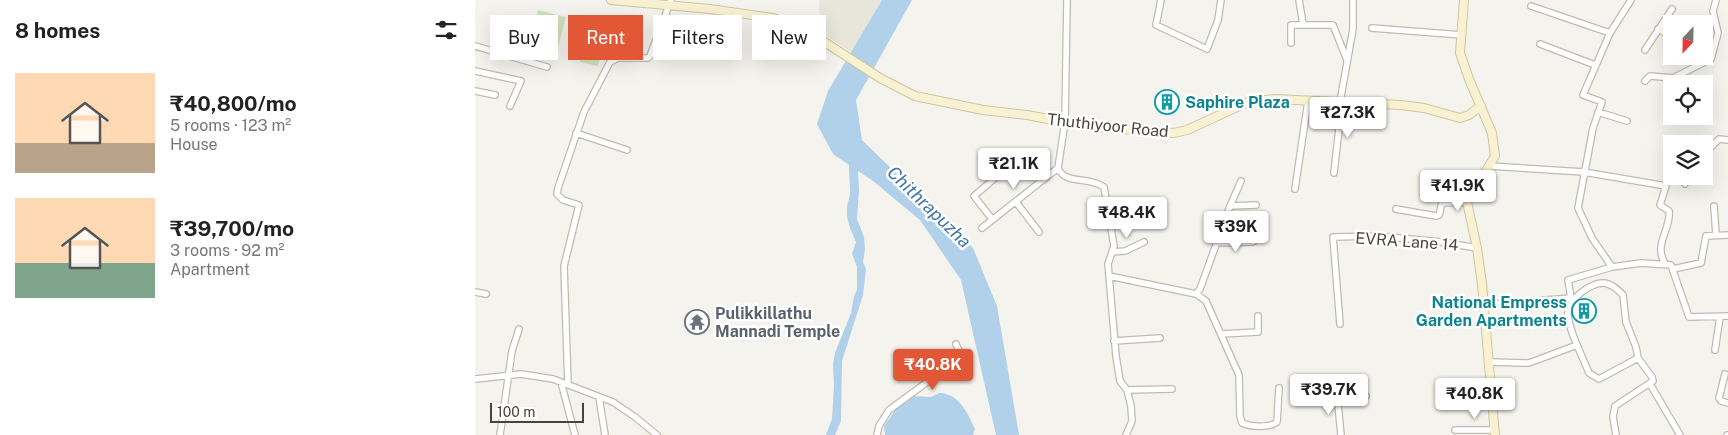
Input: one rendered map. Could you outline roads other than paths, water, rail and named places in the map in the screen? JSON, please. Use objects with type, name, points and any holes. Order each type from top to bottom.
[{"type":"main road","name":"Thuthiyoor Road","points":[[611,0],[670,3],[773,18],[812,34],[880,78],[915,96],[983,110],[1103,127],[1174,133],[1187,130],[1248,102],[1275,99],[1401,105],[1424,108],[1460,118],[1469,115],[1481,106]]},
{"type":"main road","points":[[1464,0],[1461,53],[1469,79],[1492,133],[1495,156],[1467,202],[1477,248],[1489,362],[1494,433]]},
{"type":"street","points":[[1067,0],[1065,122],[1058,168],[1066,178],[1096,182],[1104,187],[1114,246],[1108,264],[1120,381],[1127,390],[1131,406],[1132,421],[1126,435]]},
{"type":"street","points":[[1161,0],[1157,25],[1207,48],[1219,20],[1221,0]]},
{"type":"street","points":[[1299,0],[1303,24]]},
{"type":"street","points":[[1334,174],[1341,102],[1354,22],[1353,0]]},
{"type":"street","points":[[1612,267],[1592,238],[1578,208],[1584,172],[1602,102],[1583,95],[1609,33],[1630,2],[1623,0]]},
{"type":"street","points":[[1713,51],[1718,33],[1713,11],[1716,0]]},
{"type":"street","points":[[568,385],[564,266],[579,206],[563,200],[557,194],[576,133],[589,101],[610,62],[618,58],[648,58],[670,3]]},
{"type":"street","points":[[1531,6],[1609,33]]},
{"type":"street","points":[[1645,50],[1671,9]]},
{"type":"street","points":[[1291,43],[1291,25],[1333,25],[1348,62]]},
{"type":"street","points":[[1372,28],[1462,35]]},
{"type":"street","points":[[1658,29],[1663,32]]},
{"type":"street","points":[[1339,40],[1352,39]]},
{"type":"street","points":[[1540,44],[1595,65]]},
{"type":"street","points":[[475,46],[547,67]]},
{"type":"street","points":[[1645,82],[1650,76],[1673,78],[1699,65]]},
{"type":"street","points":[[475,71],[521,81],[510,106]]},
{"type":"street","points":[[475,91],[495,95]]},
{"type":"street","points":[[1295,189],[1309,100]]},
{"type":"street","points":[[1598,112],[1627,121]]},
{"type":"street","points":[[576,133],[627,150]]},
{"type":"street","points":[[1713,145],[1719,138],[1728,140]]},
{"type":"street","points":[[1489,166],[1584,172],[1666,186],[1660,205],[1669,210],[1668,225],[1661,251],[1665,264]]},
{"type":"street","points":[[982,228],[1058,168]]},
{"type":"street","points":[[992,219],[974,196],[1001,172]]},
{"type":"street","points":[[1196,294],[1201,289],[1218,243],[1218,238],[1241,181]]},
{"type":"street","points":[[1016,202],[1039,232]]},
{"type":"street","points":[[1396,210],[1436,216],[1439,215],[1442,203],[1467,202]]},
{"type":"street","points":[[1230,206],[1257,205]]},
{"type":"street","points":[[1715,206],[1716,235]]},
{"type":"street","points":[[1673,269],[1701,263],[1706,236],[1728,235]]},
{"type":"street","name":"EVRA Lane 14","points":[[1341,324],[1333,237],[1379,236],[1441,242],[1477,248]]},
{"type":"street","points":[[1112,252],[1125,251],[1144,242]]},
{"type":"street","points":[[1218,243],[1253,242]]},
{"type":"street","points":[[1483,306],[1571,298],[1568,280],[1612,267],[1641,263],[1671,265],[1689,317],[1728,316]]},
{"type":"street","points":[[1109,276],[1196,294],[1205,301],[1239,375],[1240,416],[1242,424],[1250,426],[1275,425],[1278,420],[1279,388]]},
{"type":"street","points":[[1617,435],[1613,417],[1615,406],[1650,384],[1653,381],[1652,377],[1638,358],[1636,347],[1626,322],[1623,295],[1617,288],[1604,283],[1593,285],[1577,296],[1568,309],[1569,321],[1589,373],[1599,379],[1638,358]]},
{"type":"street","points":[[475,292],[486,294]]},
{"type":"street","points":[[1221,334],[1258,332],[1258,316]]},
{"type":"street","points":[[1715,350],[1720,317]]},
{"type":"street","points":[[500,435],[512,351],[519,329]]},
{"type":"street","points":[[1115,340],[1160,338]]},
{"type":"street","points":[[877,435],[879,426],[889,410],[945,369],[960,353],[956,344]]},
{"type":"street","points":[[1489,362],[1529,363],[1577,345]]},
{"type":"street","points":[[475,378],[521,374],[553,379],[613,402],[635,416],[656,435]]},
{"type":"street","points":[[1725,374],[1719,398],[1721,401],[1728,403]]},
{"type":"street","points":[[561,382],[575,435]]},
{"type":"street","points":[[1650,384],[1680,435]]},
{"type":"street","points":[[1127,390],[1172,389]]},
{"type":"street","points":[[1337,394],[1341,435]]},
{"type":"street","points":[[1304,400],[1328,400],[1337,394],[1366,396]]},
{"type":"street","points":[[599,397],[605,435]]},
{"type":"street","points":[[1455,430],[1494,433]]},
{"type":"water","name":"Chithrapuzha","points":[[882,0],[912,0],[856,100],[862,140],[973,248],[997,306],[1019,435],[996,435],[961,280],[920,220],[858,171],[857,219],[864,237],[863,262],[866,269],[863,295],[842,361],[841,421],[835,435],[826,435],[832,419],[835,353],[851,313],[857,290],[857,267],[852,254],[856,242],[847,217],[847,206],[850,196],[849,165],[833,154],[817,124],[828,91]]},
{"type":"water","points":[[939,393],[952,397],[962,405],[975,429],[973,435],[885,435],[884,426],[896,409],[914,396],[931,397]]},
{"type":"place","name":"Saphire Plaza","points":[[1167,102]]},
{"type":"place","name":"National Empress Garden Apartments","points":[[1584,311]]},
{"type":"place","name":"Pulikkillathu Mannadi Temple","points":[[697,322]]}]
